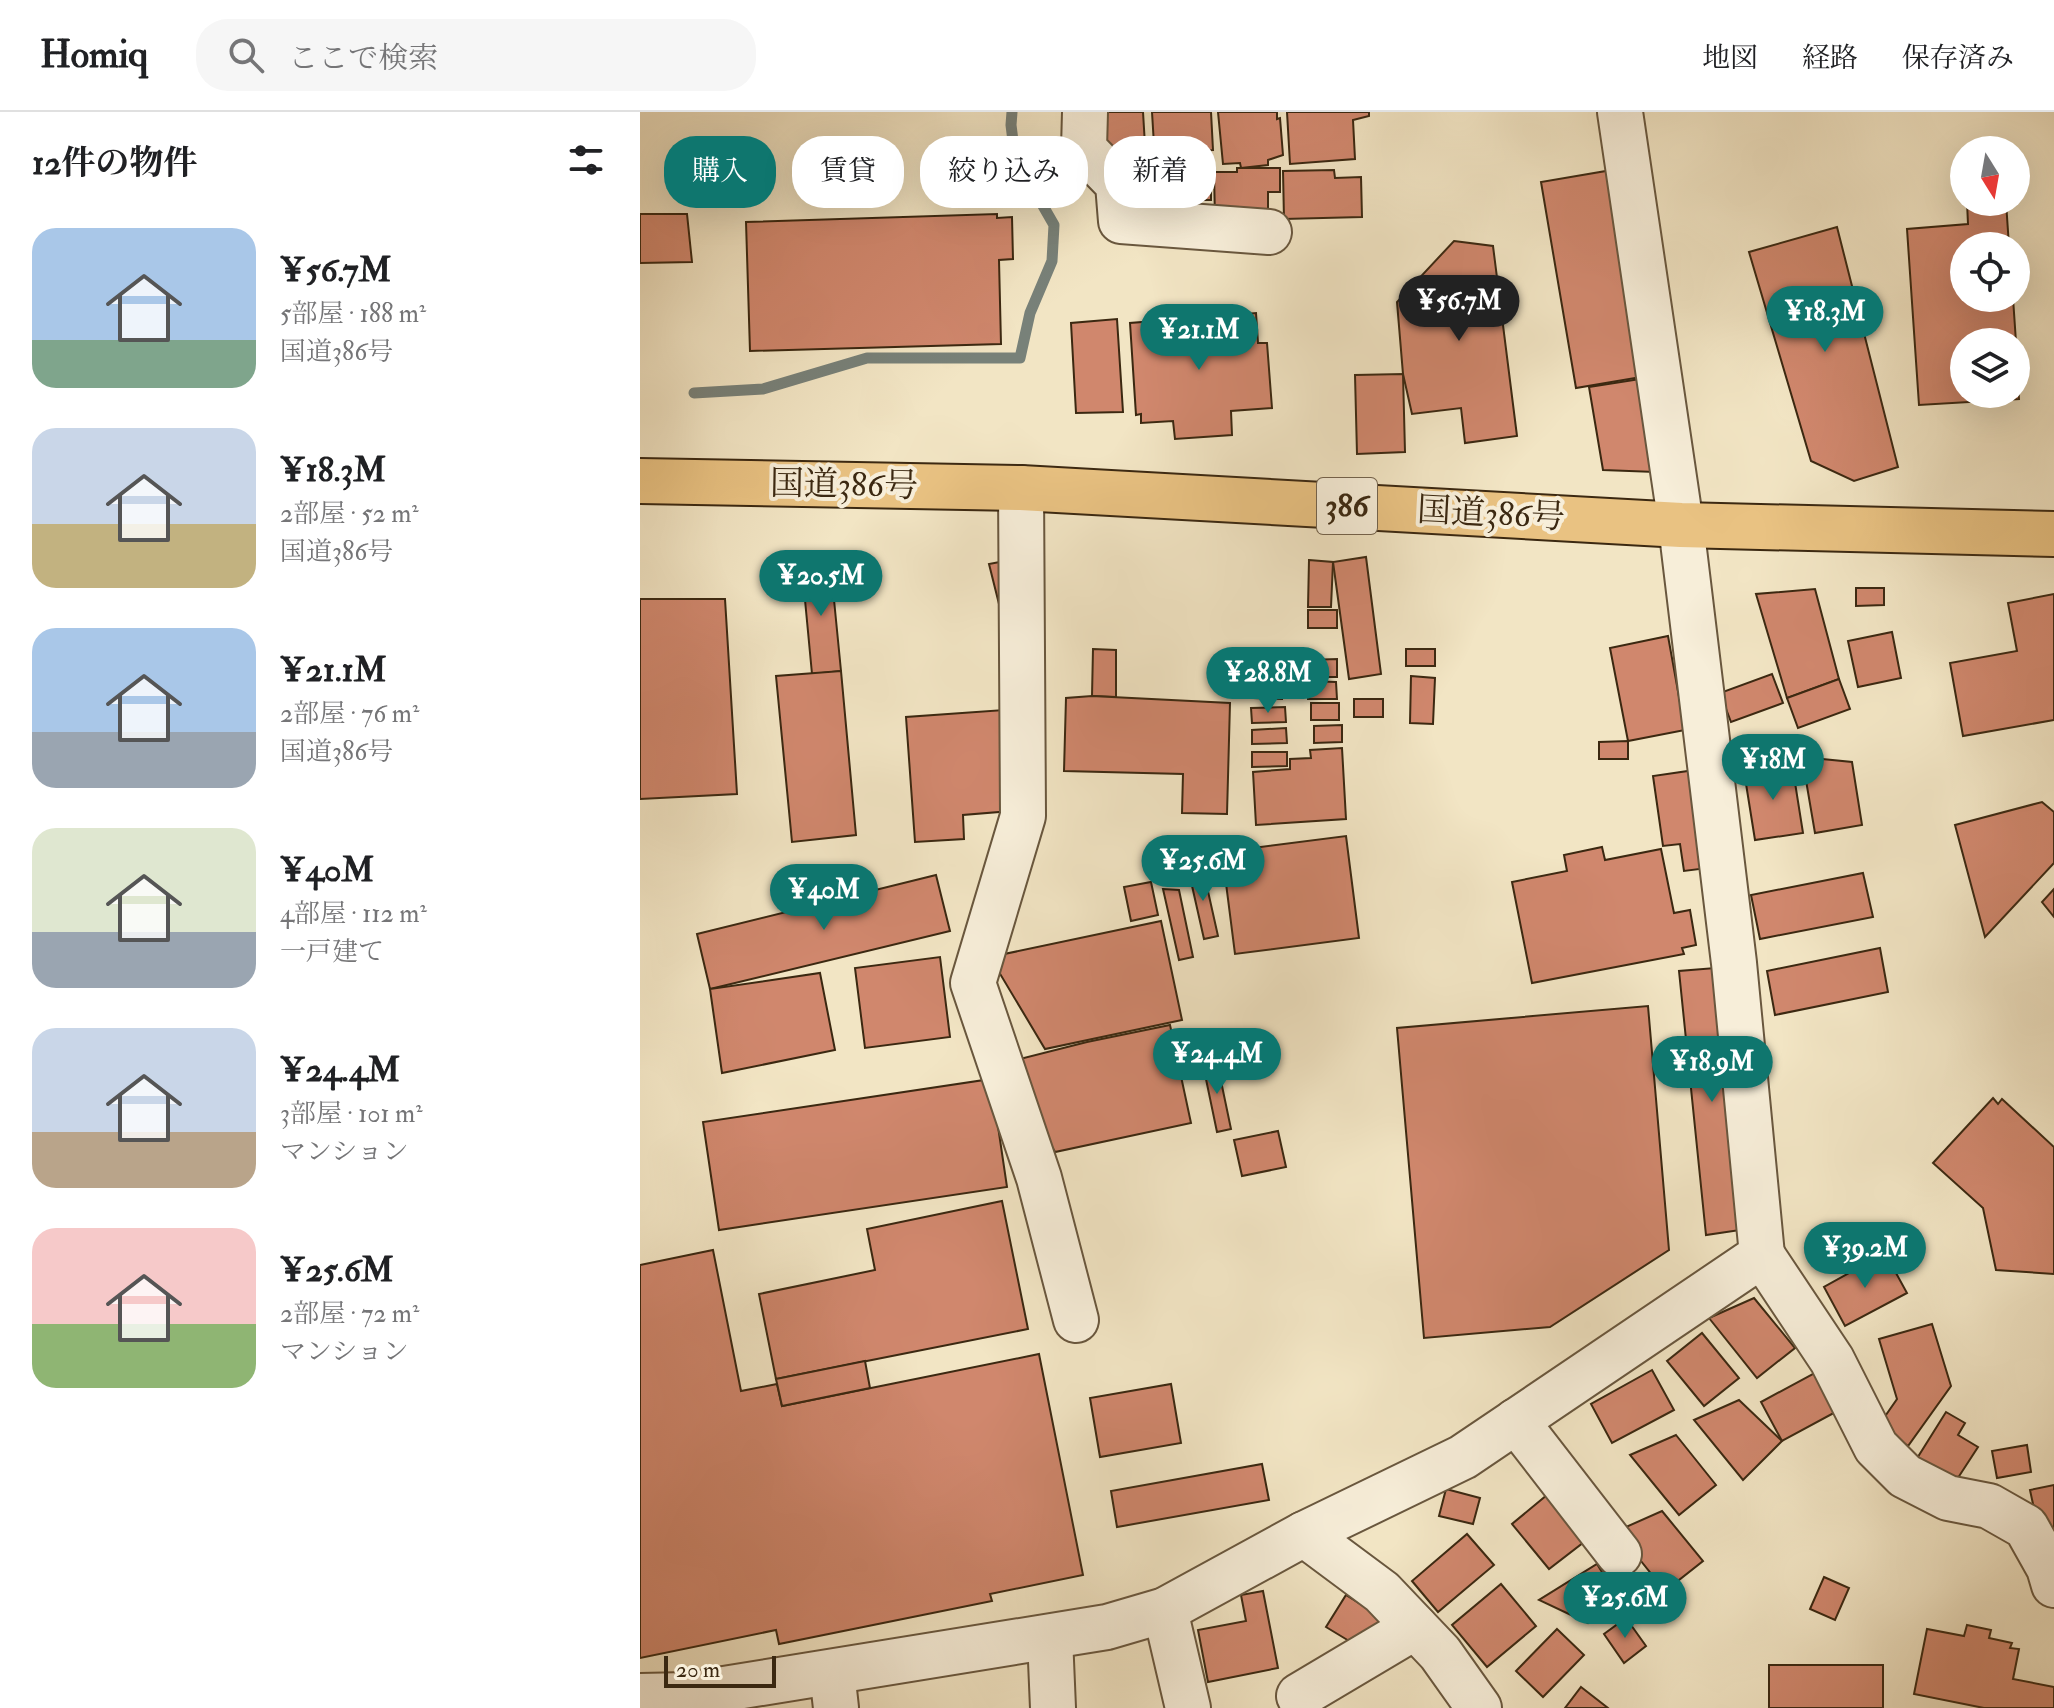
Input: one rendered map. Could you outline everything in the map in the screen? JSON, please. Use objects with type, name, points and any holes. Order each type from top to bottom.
[{"type":"highway","name":"国道386号","points":[[640,481],[1021,488],[1681,525],[2054,534]]},
{"type":"street","points":[[1085,112],[1084,149],[1118,184],[1121,221],[1269,232]]},
{"type":"street","points":[[1620,112],[1681,525],[1734,963],[1762,1255],[1832,1360],[1876,1447],[1905,1476],[1948,1498],[1989,1506],[2026,1527],[2049,1568],[2054,1585]]},
{"type":"street","points":[[1021,488],[1023,816],[973,983],[1039,1178],[1076,1320]]},
{"type":"street","points":[[640,1696],[834,1690],[1050,1637],[1107,1627],[1165,1610],[1304,1534],[1463,1457],[1762,1255]]},
{"type":"street","points":[[1516,1421],[1619,1554]]},
{"type":"street","points":[[1304,1534],[1382,1592],[1440,1653],[1479,1708]]},
{"type":"street","points":[[1165,1610],[1188,1708]]},
{"type":"street","points":[[1299,1696],[1415,1627]]},
{"type":"street","points":[[1050,1637],[1053,1708]]},
{"type":"building","points":[[1098,112],[1143,112],[1144,136],[1104,136],[1104,147],[1100,147]]},
{"type":"building","points":[[1152,112],[1211,112],[1212,136],[1153,136]]},
{"type":"building","points":[[1218,112],[1277,112],[1283,155],[1268,160],[1268,165],[1241,168],[1240,163],[1223,164]]},
{"type":"building","points":[[1287,112],[1369,112],[1369,116],[1353,120],[1355,159],[1290,164]]},
{"type":"building","points":[[1237,168],[1280,168],[1280,192],[1268,192],[1268,209],[1262,209],[1262,216],[1215,219],[1216,172],[1237,172]]},
{"type":"building","points":[[1334,170],[1335,178],[1361,177],[1362,217],[1284,219],[1283,171]]},
{"type":"building","points":[[1612,170],[1647,376],[1576,388],[1541,182]]},
{"type":"building","points":[[640,214],[687,214],[692,262],[640,263]]},
{"type":"building","points":[[997,214],[997,218],[1012,217],[1013,259],[999,260],[1001,344],[750,351],[746,222]]},
{"type":"building","points":[[1968,216],[2007,216],[2008,232],[1950,232],[1950,312],[2014,312],[2015,328],[1950,328],[1950,403],[1919,405],[1907,229],[1968,224]]},
{"type":"building","points":[[1837,227],[1898,467],[1854,481],[1811,461],[1749,252]]},
{"type":"building","points":[[1454,241],[1493,246],[1517,436],[1465,443],[1461,408],[1412,414],[1403,374],[1397,302]]},
{"type":"building","points":[[1256,313],[1258,343],[1267,343],[1272,408],[1231,411],[1232,435],[1175,439],[1173,421],[1141,423],[1141,414],[1136,415],[1130,323]]},
{"type":"building","points":[[1117,319],[1123,412],[1076,413],[1071,323]]},
{"type":"building","points":[[1403,374],[1405,452],[1357,454],[1355,375]]},
{"type":"building","points":[[1640,379],[1655,472],[1603,470],[1589,387]]},
{"type":"building","points":[[1366,557],[1381,674],[1349,679],[1333,562]]},
{"type":"building","points":[[830,559],[841,671],[812,674],[802,568]]},
{"type":"building","points":[[1010,560],[1001,612],[989,564]]},
{"type":"building","points":[[1309,560],[1333,562],[1331,607],[1308,607]]},
{"type":"building","points":[[1856,588],[1884,588],[1884,605],[1856,606]]},
{"type":"building","points":[[1815,589],[1839,679],[1787,698],[1756,594]]},
{"type":"building","points":[[2054,594],[2054,720],[1963,736],[1950,663],[2017,651],[2008,603]]},
{"type":"building","points":[[640,599],[725,599],[737,794],[640,799]]},
{"type":"building","points":[[1308,610],[1337,610],[1337,628],[1308,628]]},
{"type":"building","points":[[1892,632],[1901,678],[1858,687],[1848,641]]},
{"type":"building","points":[[1668,636],[1685,730],[1628,741],[1610,648]]},
{"type":"building","points":[[1093,649],[1116,650],[1116,697],[1092,696]]},
{"type":"building","points":[[1406,649],[1435,649],[1435,666],[1406,666]]},
{"type":"building","points":[[1337,659],[1337,677],[1308,677],[1308,660]]},
{"type":"building","points":[[1252,662],[1281,662],[1281,679],[1252,680]]},
{"type":"building","points":[[841,671],[856,835],[792,842],[776,676]]},
{"type":"building","points":[[1772,674],[1783,703],[1731,722],[1720,693]]},
{"type":"building","points":[[1411,676],[1435,678],[1433,724],[1410,723]]},
{"type":"building","points":[[1839,679],[1850,709],[1798,728],[1787,698]]},
{"type":"building","points":[[1254,681],[1282,681],[1282,699],[1254,698]]},
{"type":"building","points":[[1308,681],[1336,682],[1337,699],[1308,699]]},
{"type":"building","points":[[1092,696],[1230,703],[1227,814],[1182,813],[1183,774],[1064,771],[1066,698]]},
{"type":"building","points":[[1354,699],[1383,699],[1383,717],[1354,717]]},
{"type":"building","points":[[1311,703],[1339,703],[1339,720],[1311,720]]},
{"type":"building","points":[[1285,707],[1286,722],[1252,723],[1251,708]]},
{"type":"building","points":[[1004,710],[1011,811],[963,815],[964,839],[915,842],[906,717]]},
{"type":"building","points":[[1342,725],[1342,742],[1314,743],[1314,726]]},
{"type":"building","points":[[1286,728],[1287,743],[1252,744],[1252,730]]},
{"type":"building","points":[[1628,741],[1628,759],[1599,759],[1599,742]]},
{"type":"building","points":[[1342,748],[1346,819],[1256,825],[1253,772],[1290,769],[1290,759],[1311,758],[1310,750]]},
{"type":"building","points":[[1252,752],[1287,752],[1287,766],[1252,767]]},
{"type":"building","points":[[1802,757],[1852,762],[1862,825],[1815,833]]},
{"type":"building","points":[[1743,765],[1793,770],[1803,833],[1755,840]]},
{"type":"building","points":[[1695,770],[1708,868],[1684,871],[1680,844],[1663,846],[1653,776]]},
{"type":"building","points":[[2042,802],[2054,812],[2054,863],[1985,937],[1955,825]]},
{"type":"building","points":[[1346,836],[1359,938],[1235,954],[1222,852]]},
{"type":"building","points":[[1602,847],[1605,860],[1661,849],[1674,913],[1690,910],[1696,945],[1682,948],[1684,954],[1532,983],[1512,882],[1567,871],[1564,855]]},
{"type":"building","points":[[1188,868],[1203,869],[1218,936],[1204,939]]},
{"type":"building","points":[[1863,873],[1873,917],[1760,939],[1751,895]]},
{"type":"building","points":[[936,875],[950,931],[710,989],[697,934]]},
{"type":"building","points":[[1151,882],[1158,915],[1131,921],[1124,887]]},
{"type":"building","points":[[1163,889],[1179,890],[1193,957],[1179,960]]},
{"type":"building","points":[[2054,889],[2054,917],[2042,902]]},
{"type":"building","points":[[1161,921],[1182,1020],[1045,1049],[990,957]]},
{"type":"building","points":[[1880,948],[1888,992],[1775,1015],[1767,971]]},
{"type":"building","points":[[940,957],[950,1037],[865,1048],[855,968]]},
{"type":"building","points":[[1715,968],[1747,1229],[1706,1235],[1679,971]]},
{"type":"building","points":[[820,973],[835,1050],[722,1073],[710,989]]},
{"type":"building","points":[[1648,1006],[1669,1250],[1550,1327],[1424,1338],[1397,1028]]},
{"type":"building","points":[[1170,1025],[1191,1123],[1055,1152],[1004,1063]]},
{"type":"building","points":[[1202,1060],[1217,1062],[1231,1129],[1217,1132]]},
{"type":"building","points":[[991,1079],[1007,1187],[719,1230],[703,1122]]},
{"type":"building","points":[[1993,1098],[1998,1104],[2002,1099],[2054,1147],[2054,1274],[1996,1270],[1983,1208],[1933,1163]]},
{"type":"building","points":[[1278,1131],[1286,1167],[1242,1176],[1234,1140]]},
{"type":"building","points":[[1002,1201],[1028,1329],[776,1379],[759,1294],[875,1270],[867,1229]]},
{"type":"building","points":[[713,1250],[741,1391],[777,1384],[782,1406],[1039,1354],[1083,1575],[990,1594],[992,1601],[779,1644],[776,1630],[640,1658],[640,1265]]},
{"type":"building","points":[[1885,1253],[1907,1293],[1845,1326],[1824,1287]]},
{"type":"building","points":[[1754,1298],[1795,1348],[1757,1378],[1709,1318]]},
{"type":"building","points":[[1932,1324],[1951,1386],[1908,1446],[1879,1425],[1897,1399],[1879,1339]]},
{"type":"building","points":[[1702,1333],[1739,1378],[1704,1406],[1667,1361]]},
{"type":"building","points":[[865,1361],[870,1388],[782,1406],[776,1379]]},
{"type":"building","points":[[1822,1369],[1843,1408],[1782,1441],[1761,1402]]},
{"type":"building","points":[[1652,1370],[1674,1410],[1612,1443],[1591,1404]]},
{"type":"building","points":[[1171,1384],[1181,1443],[1100,1457],[1090,1398]]},
{"type":"building","points":[[1739,1400],[1782,1441],[1743,1480],[1694,1420]]},
{"type":"building","points":[[1946,1412],[1965,1423],[1958,1435],[1978,1447],[1954,1484],[1916,1460]]},
{"type":"building","points":[[1676,1435],[1716,1485],[1679,1515],[1630,1455]]},
{"type":"building","points":[[2027,1445],[2031,1472],[1997,1478],[1992,1451]]},
{"type":"building","points":[[1262,1464],[1269,1500],[1117,1527],[1111,1491]]},
{"type":"building","points":[[2054,1485],[2054,1540],[2039,1532],[2030,1490]]},
{"type":"building","points":[[1446,1489],[1480,1498],[1473,1524],[1439,1516]]},
{"type":"building","points":[[1547,1495],[1584,1542],[1549,1569],[1512,1524]]},
{"type":"building","points":[[1662,1511],[1703,1561],[1665,1591],[1617,1531]]},
{"type":"building","points":[[1467,1534],[1494,1565],[1438,1612],[1412,1581]]},
{"type":"building","points":[[1597,1564],[1621,1603],[1588,1623],[1539,1600]]},
{"type":"building","points":[[1824,1577],[1849,1588],[1835,1620],[1810,1609]]},
{"type":"building","points":[[1501,1584],[1536,1626],[1487,1667],[1452,1625]]},
{"type":"building","points":[[1263,1591],[1278,1668],[1208,1682],[1198,1630],[1246,1621],[1241,1595]]},
{"type":"building","points":[[1346,1595],[1384,1619],[1364,1650],[1326,1627]]},
{"type":"building","points":[[1626,1618],[1646,1646],[1624,1663],[1604,1634]]},
{"type":"building","points":[[1967,1625],[1991,1630],[1989,1638],[2012,1643],[2010,1648],[2019,1649],[2013,1679],[2054,1687],[2054,1708],[1984,1708],[1914,1694],[1927,1629],[1964,1636]]},
{"type":"building","points":[[1557,1629],[1584,1655],[1543,1697],[1516,1671]]},
{"type":"building","points":[[1769,1665],[1883,1665],[1883,1708],[1769,1708]]},
{"type":"building","points":[[1581,1687],[1608,1708],[1565,1708]]},
{"type":"waterway","points":[[694,393],[763,389],[867,358],[1020,358],[1030,313],[1052,261],[1054,225],[1015,157],[1012,112]]}]
